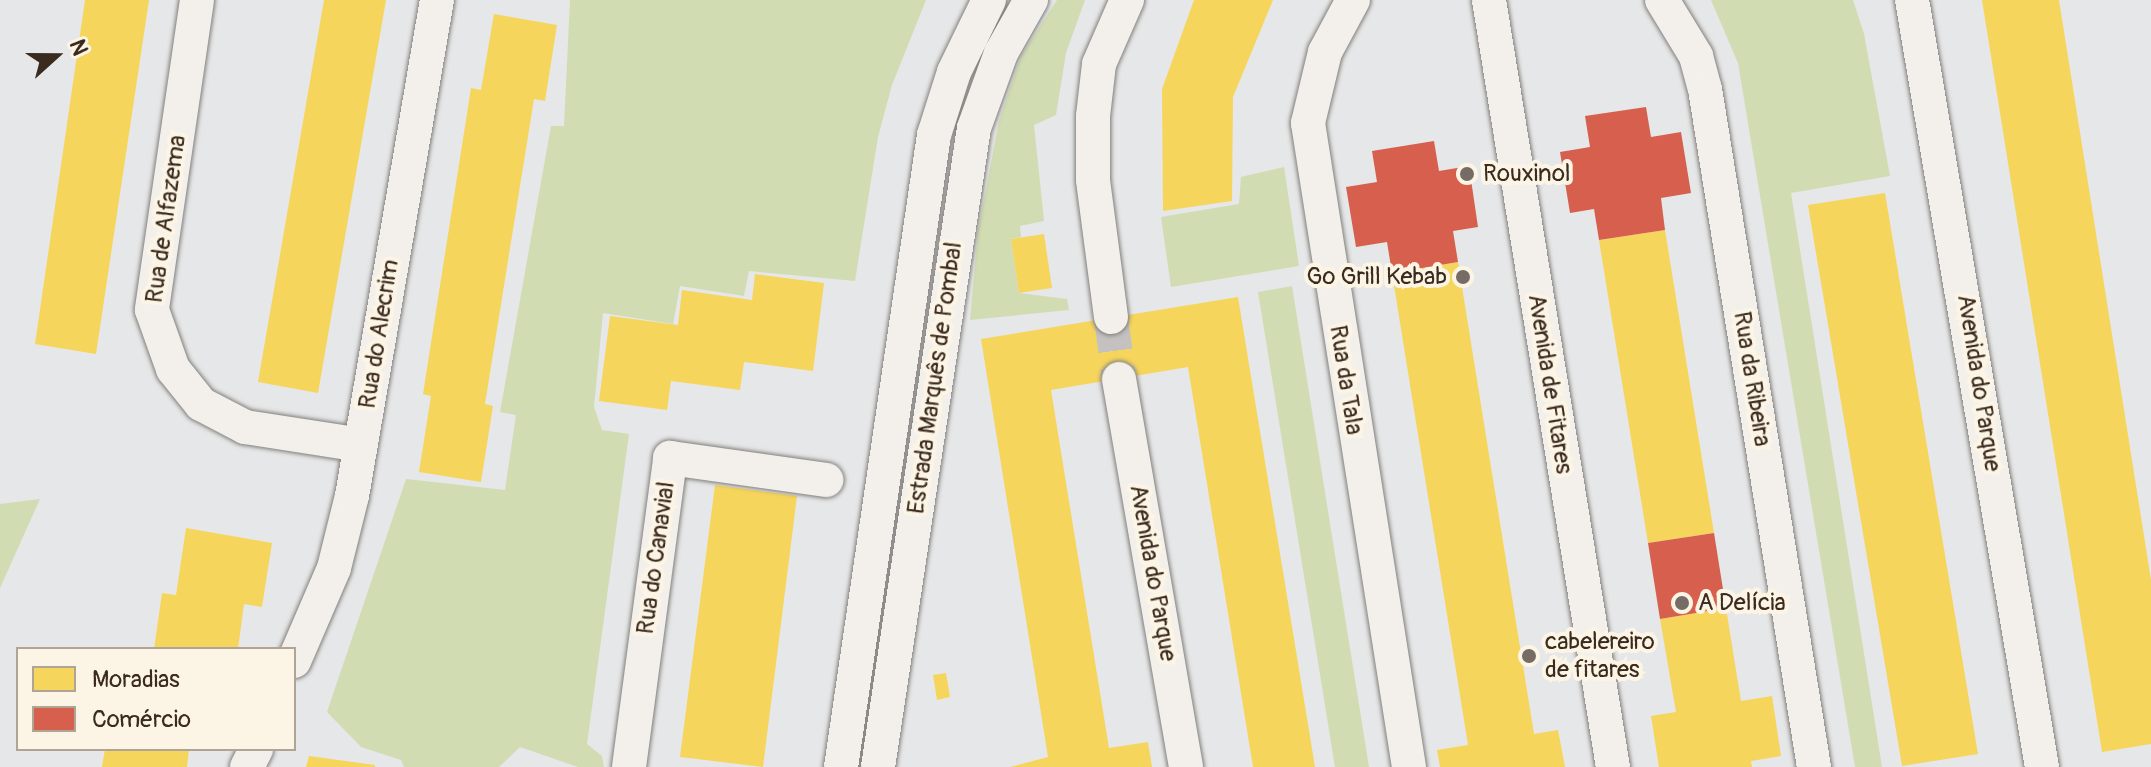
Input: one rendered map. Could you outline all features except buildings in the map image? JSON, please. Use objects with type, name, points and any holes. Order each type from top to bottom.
[{"type":"street","name":"Rua de Alfazema","points":[[197,0],[152,310],[173,369],[201,404],[245,427],[361,445]]},
{"type":"street","name":"Rua do Alecrim","points":[[296,656],[334,568],[361,445],[437,0]]},
{"type":"street","name":"Estrada Marquês de Pombal","points":[[841,767],[934,135],[954,72],[989,0]]},
{"type":"street","name":"Estrada Marquês de Pombal","points":[[878,767],[974,128],[1001,53],[1031,0]]},
{"type":"street","points":[[1111,317],[1093,180],[1093,116],[1099,64],[1127,0]]},
{"type":"street","name":"Rua da Tala","points":[[1353,0],[1325,52],[1308,123],[1409,767]]},
{"type":"street","name":"Avenida de Fitares","points":[[1489,0],[1613,767]]},
{"type":"street","name":"Rua da Ribeira","points":[[1662,0],[1696,56],[1705,89],[1814,767]]},
{"type":"street","name":"Avenida do Parque","points":[[1912,0],[2042,767]]},
{"type":"street","name":"Avenida do Parque","points":[[1119,379],[1186,767]]},
{"type":"street","name":"Rua do Canavial","points":[[629,767],[670,458],[826,480]]},
{"type":"green space","points":[[570,0],[926,0],[892,85],[878,137],[855,281],[749,271],[744,296],[680,286],[673,324],[603,313],[594,407],[602,430],[629,434],[587,744],[602,756],[604,767],[578,767],[520,747],[499,767],[404,767],[401,760],[361,747],[327,712],[406,479],[505,490],[516,415],[500,412],[551,126],[564,126]]},
{"type":"green space","points":[[1057,0],[1085,0],[1066,53],[1056,115],[1034,125],[1044,221],[1020,226],[1021,237],[1011,239],[1019,293],[1067,299],[1069,310],[970,320],[978,231],[999,121],[1021,56]]},
{"type":"green space","points":[[1711,0],[1853,0],[1864,34],[1890,176],[1791,193],[1882,767],[1855,767],[1738,63]]},
{"type":"green space","points":[[1284,167],[1299,266],[1171,287],[1161,217],[1239,204],[1241,177]]},
{"type":"green space","points":[[1292,286],[1369,767],[1335,767],[1258,292]]},
{"type":"green space","points":[[40,499],[0,588],[0,504]]},
{"type":"tunnel","points":[[1111,317],[1119,379]]},
{"type":"place","name":"Rouxinol","points":[[1467,174]]},
{"type":"place","name":"Go Grill Kebab","points":[[1463,277]]},
{"type":"place","name":"A Delícia","points":[[1682,603]]},
{"type":"place","name":"cabelereiro de fitares","points":[[1529,656]]}]
